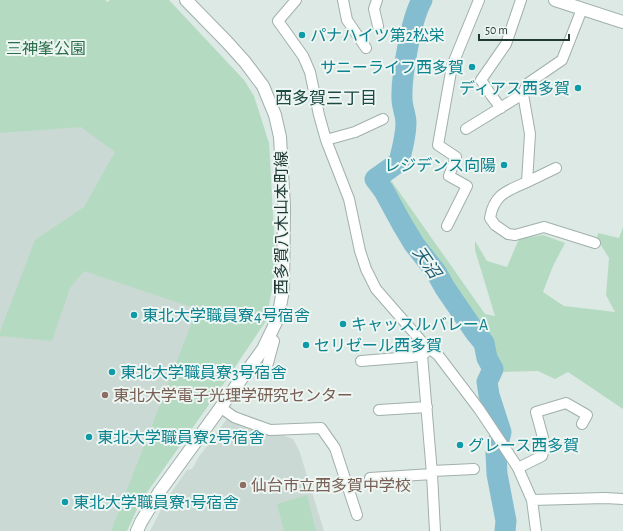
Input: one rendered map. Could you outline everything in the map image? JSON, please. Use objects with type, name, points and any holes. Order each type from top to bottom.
[{"type":"street","name":"西多賀八木山本町線","points":[[137,531],[160,491],[263,349],[278,318],[282,290],[284,207],[280,137],[274,115],[263,86],[246,62],[186,0]]},
{"type":"street","points":[[296,0],[278,21],[303,56],[310,72],[326,140],[348,199],[360,251],[366,269],[376,289],[423,343],[426,352],[427,407],[435,531]]},
{"type":"street","points":[[343,0],[347,20],[366,48]]},
{"type":"street","points":[[377,0],[374,9],[378,26]]},
{"type":"street","points":[[447,226],[467,186],[449,176],[456,157],[438,146],[452,66],[479,0]]},
{"type":"street","points":[[501,108],[481,80],[506,44],[521,0]]},
{"type":"street","points":[[555,0],[623,22]]},
{"type":"street","points":[[526,182],[530,134],[523,94],[527,84],[562,60],[582,9]]},
{"type":"street","points":[[466,128],[523,94]]},
{"type":"street","points":[[326,140],[354,132],[383,119]]},
{"type":"street","points":[[556,168],[506,191],[498,197],[492,206],[490,218],[495,225],[508,234],[515,235],[544,227],[595,243]]},
{"type":"street","points":[[265,374],[274,341],[270,337]]},
{"type":"street","points":[[361,361],[411,357],[426,352],[442,361],[479,409],[518,468],[532,500],[536,531]]},
{"type":"street","points":[[518,468],[542,456],[545,445],[536,412],[566,403],[587,415],[582,424]]},
{"type":"street","points":[[220,407],[234,417],[270,430],[321,428],[335,448],[357,515]]},
{"type":"street","points":[[379,410],[427,407]]},
{"type":"street","points":[[370,478],[474,469]]},
{"type":"street","points":[[532,500],[623,499]]},
{"type":"shaded area","name":"東北大学電子光理学研究センター","points":[[85,111],[270,212],[131,514],[126,531],[0,531],[0,112]]},
{"type":"shaded area","name":"仙台市立西多賀中学校","points":[[229,416],[293,439],[299,450],[324,531],[150,531],[166,500],[187,470],[192,469],[198,458]]},
{"type":"green space","name":"三神峯公園","points":[[0,0],[105,0],[108,2],[110,0],[169,0],[244,80],[254,96],[269,143],[276,268],[266,321],[141,501],[127,531],[111,531],[197,309],[84,271],[70,288],[52,341],[0,336],[0,332],[35,240],[84,207],[115,152],[81,127],[0,133]]},
{"type":"green space","points":[[388,176],[485,314],[495,316],[475,250],[475,241],[487,261],[507,267],[519,239],[543,235],[565,243],[553,266],[543,292],[564,306],[615,312],[606,295],[609,258],[597,239],[598,233],[619,238],[623,227],[623,409],[568,372],[555,379],[538,371],[503,372],[380,181]]},
{"type":"green space","points":[[307,495],[316,531],[284,531],[277,504]]},
{"type":"waterway","name":"天沼","points":[[422,0],[414,20],[403,77],[402,99],[406,120],[404,143],[399,162],[375,179],[384,191],[414,244],[436,272],[445,288],[484,343],[487,358],[493,369],[487,382],[489,395],[501,432],[496,453],[497,474],[506,521],[505,531]]},
{"type":"place","name":"パナハイツ第2松栄","points":[[302,35]]},
{"type":"place","name":"サニーライフ西多賀","points":[[472,67]]},
{"type":"place","name":"ディアス西多賀","points":[[578,88]]},
{"type":"place","name":"レジデンス向陽","points":[[504,165]]},
{"type":"place","name":"東北大学職員寮4号宿舎","points":[[134,315]]},
{"type":"place","name":"キャッスルバレーA","points":[[343,324]]},
{"type":"place","name":"セリゼール西多賀","points":[[306,345]]},
{"type":"place","name":"東北大学職員寮3号宿舎","points":[[112,372]]},
{"type":"place","name":"東北大学電子光理学研究センター","points":[[105,395]]},
{"type":"place","name":"東北大学職員寮2号宿舎","points":[[89,437]]},
{"type":"place","name":"グレース西多賀","points":[[460,445]]},
{"type":"place","name":"仙台市立西多賀中学校","points":[[243,485]]},
{"type":"place","name":"東北大学職員寮1号宿舎","points":[[65,502]]},
{"type":"district","name":"西多賀三丁目","points":[[326,98]]}]
